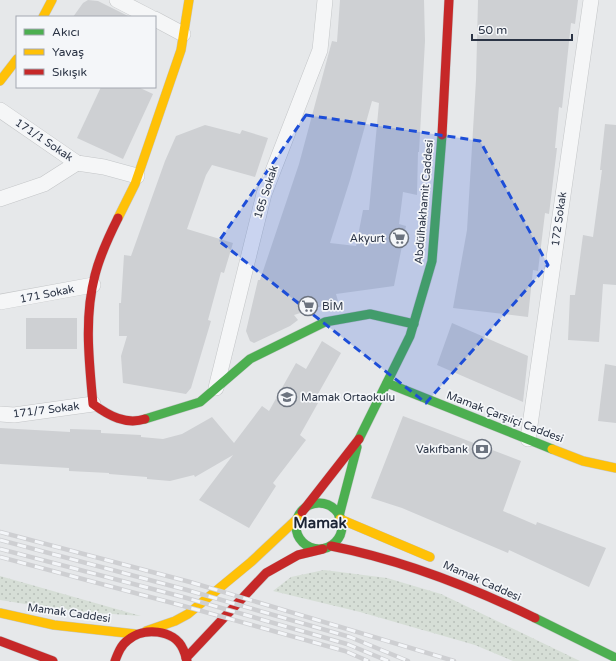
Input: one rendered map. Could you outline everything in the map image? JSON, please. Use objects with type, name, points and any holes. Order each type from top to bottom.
[{"type":"main road","points":[[44,16],[52,0]]},
{"type":"main road","points":[[189,0],[181,50],[135,184],[100,257],[93,285],[87,334],[93,404],[108,416],[134,422],[200,402],[250,359],[325,322],[370,314],[414,324]]},
{"type":"main road","name":"Abdülhakhamit Caddesi","points":[[359,439],[410,336],[432,261],[444,112],[449,0]]},
{"type":"main road","points":[[0,80],[16,60]]},
{"type":"main road","name":"Mamak Çarşıiçi Caddesi","points":[[387,383],[583,461],[616,468]]},
{"type":"main road","points":[[115,661],[119,649],[135,634],[175,622],[188,614],[251,562],[300,515],[307,507],[322,504],[335,510],[340,518],[342,530],[339,537],[327,547],[307,546],[301,541],[297,534],[300,515],[359,439]]},
{"type":"main road","points":[[340,518],[359,439]]},
{"type":"main road","name":"Mamak Caddesi","points":[[340,518],[439,562]]},
{"type":"main road","name":"Mamak Caddesi","points":[[187,659],[266,573],[298,556],[327,547],[383,556],[449,578],[616,658]]},
{"type":"main road","name":"Mamak Caddesi","points":[[0,613],[54,625],[135,634]]},
{"type":"main road","points":[[146,631],[158,631],[168,635],[176,641],[187,659]]},
{"type":"main road","points":[[0,641],[53,661]]},
{"type":"street","points":[[117,0],[148,16]]},
{"type":"street","name":"165 Sokak","points":[[216,388],[264,194],[320,50],[325,0]]},
{"type":"street","name":"172 Sokak","points":[[528,439],[591,0]]},
{"type":"street","points":[[156,20],[184,34]]},
{"type":"street","name":"171/1 Sokak","points":[[0,110],[77,163],[104,167],[137,176]]},
{"type":"street","points":[[0,199],[44,184],[77,163]]},
{"type":"street","name":"171 Sokak","points":[[0,302],[93,285]]},
{"type":"street","name":"171/7 Sokak","points":[[0,414],[14,415],[93,404]]},
{"type":"highlighted area","points":[[306,115],[480,141],[548,265],[426,403],[219,241]]},
{"type":"shaded area","points":[[324,570],[387,578],[441,594],[580,661],[513,661],[475,645],[360,612],[273,591],[291,577]]},
{"type":"shaded area","points":[[0,576],[141,616],[70,611],[0,600]]},
{"type":"building","points":[[88,0],[98,1],[128,16],[74,16],[83,3]]},
{"type":"building","points":[[340,0],[424,0],[425,41],[418,152],[417,195],[403,192],[399,224],[406,226],[394,286],[336,294],[338,301],[294,315],[298,320],[290,326],[254,343],[250,341],[246,331],[258,280],[260,280],[299,164],[332,41],[337,42]],"holes":[[[372,101],[379,103],[369,210],[363,210],[356,246],[330,243],[350,180]]]},
{"type":"building","points":[[478,0],[578,0],[575,24],[571,23],[562,108],[559,107],[555,148],[557,148],[549,214],[545,213],[538,271],[533,270],[528,317],[453,308],[467,230],[476,80]]},
{"type":"building","points":[[101,88],[140,88],[153,94],[123,159],[77,138]]},
{"type":"building","points":[[605,124],[616,125],[616,285],[603,284],[599,342],[568,340],[570,295],[575,295],[583,235],[593,237],[602,170],[600,170]]},
{"type":"building","points":[[205,125],[240,134],[242,130],[268,138],[255,177],[212,165],[206,175],[187,229],[233,243],[224,273],[221,272],[208,320],[211,321],[191,388],[186,394],[123,383],[121,356],[127,336],[119,336],[119,303],[121,303],[124,255],[131,256],[165,161],[176,136]]},
{"type":"building","points":[[26,318],[77,318],[77,349],[26,349]]},
{"type":"building","points":[[452,323],[528,356],[523,402],[437,365]]},
{"type":"building","points":[[322,341],[341,353],[314,401],[318,403],[300,435],[306,440],[273,483],[276,486],[249,528],[199,500],[233,455],[195,477],[194,475],[170,481],[109,473],[69,471],[69,468],[0,464],[0,428],[70,432],[70,429],[101,430],[101,433],[141,435],[141,437],[163,439],[182,434],[212,417],[234,443],[262,406],[269,411],[296,363],[306,369]]},
{"type":"building","points":[[605,364],[616,366],[616,423],[598,421]]},
{"type":"building","points":[[403,416],[521,461],[503,511],[536,525],[537,522],[606,548],[589,587],[509,550],[508,553],[402,508],[371,498]]},
{"type":"railway","points":[[0,532],[190,582],[454,661]]},
{"type":"railway","points":[[0,540],[187,590],[350,637],[408,661]]},
{"type":"railway","points":[[0,549],[183,597],[347,644],[388,661]]},
{"type":"railway","points":[[0,557],[345,651],[368,661]]},
{"type":"traffic: fast","points":[[359,439],[410,336],[432,261],[442,135]]},
{"type":"traffic: fast","points":[[145,419],[200,402],[250,359],[325,322],[370,314],[414,324]]},
{"type":"traffic: fast","points":[[387,383],[552,449]]},
{"type":"traffic: fast","points":[[339,516],[357,447]]},
{"type":"traffic: fast","points":[[319,503],[332,507],[338,513],[342,526],[338,539],[332,545],[319,549],[306,545],[300,539],[296,526],[300,513],[306,507],[319,503]]},
{"type":"traffic: fast","points":[[535,618],[616,658]]},
{"type":"traffic: slow","points":[[44,16],[52,0]]},
{"type":"traffic: slow","points":[[118,218],[135,184],[181,50],[189,0]]},
{"type":"traffic: slow","points":[[0,81],[16,60]]},
{"type":"traffic: slow","points":[[552,449],[583,461],[616,468]]},
{"type":"traffic: slow","points":[[146,631],[175,621],[188,614],[251,562],[298,518]]},
{"type":"traffic: slow","points":[[340,519],[430,557]]},
{"type":"traffic: slow","points":[[0,613],[54,625],[135,634]]},
{"type":"traffic: jam","points":[[442,135],[449,0]]},
{"type":"traffic: jam","points":[[118,218],[99,260],[89,307],[88,339],[93,404],[111,416],[124,420],[138,421],[145,419]]},
{"type":"traffic: jam","points":[[302,512],[359,439]]},
{"type":"traffic: jam","points":[[331,546],[410,566],[485,595],[535,618]]},
{"type":"traffic: jam","points":[[186,658],[266,573],[298,555],[323,549]]},
{"type":"traffic: jam","points":[[115,661],[123,644],[134,636],[150,632],[158,632],[173,637],[179,642],[187,661]]},
{"type":"traffic: jam","points":[[0,641],[53,661]]},
{"type":"place","name":"Akyurt","points":[[399,238]]},
{"type":"place","name":"BİM","points":[[308,306]]},
{"type":"place","name":"Mamak Ortaokulu","points":[[287,397]]},
{"type":"place","name":"Vakıfbank","points":[[482,449]]},
{"type":"district","name":"Mamak","points":[[320,523]]}]
